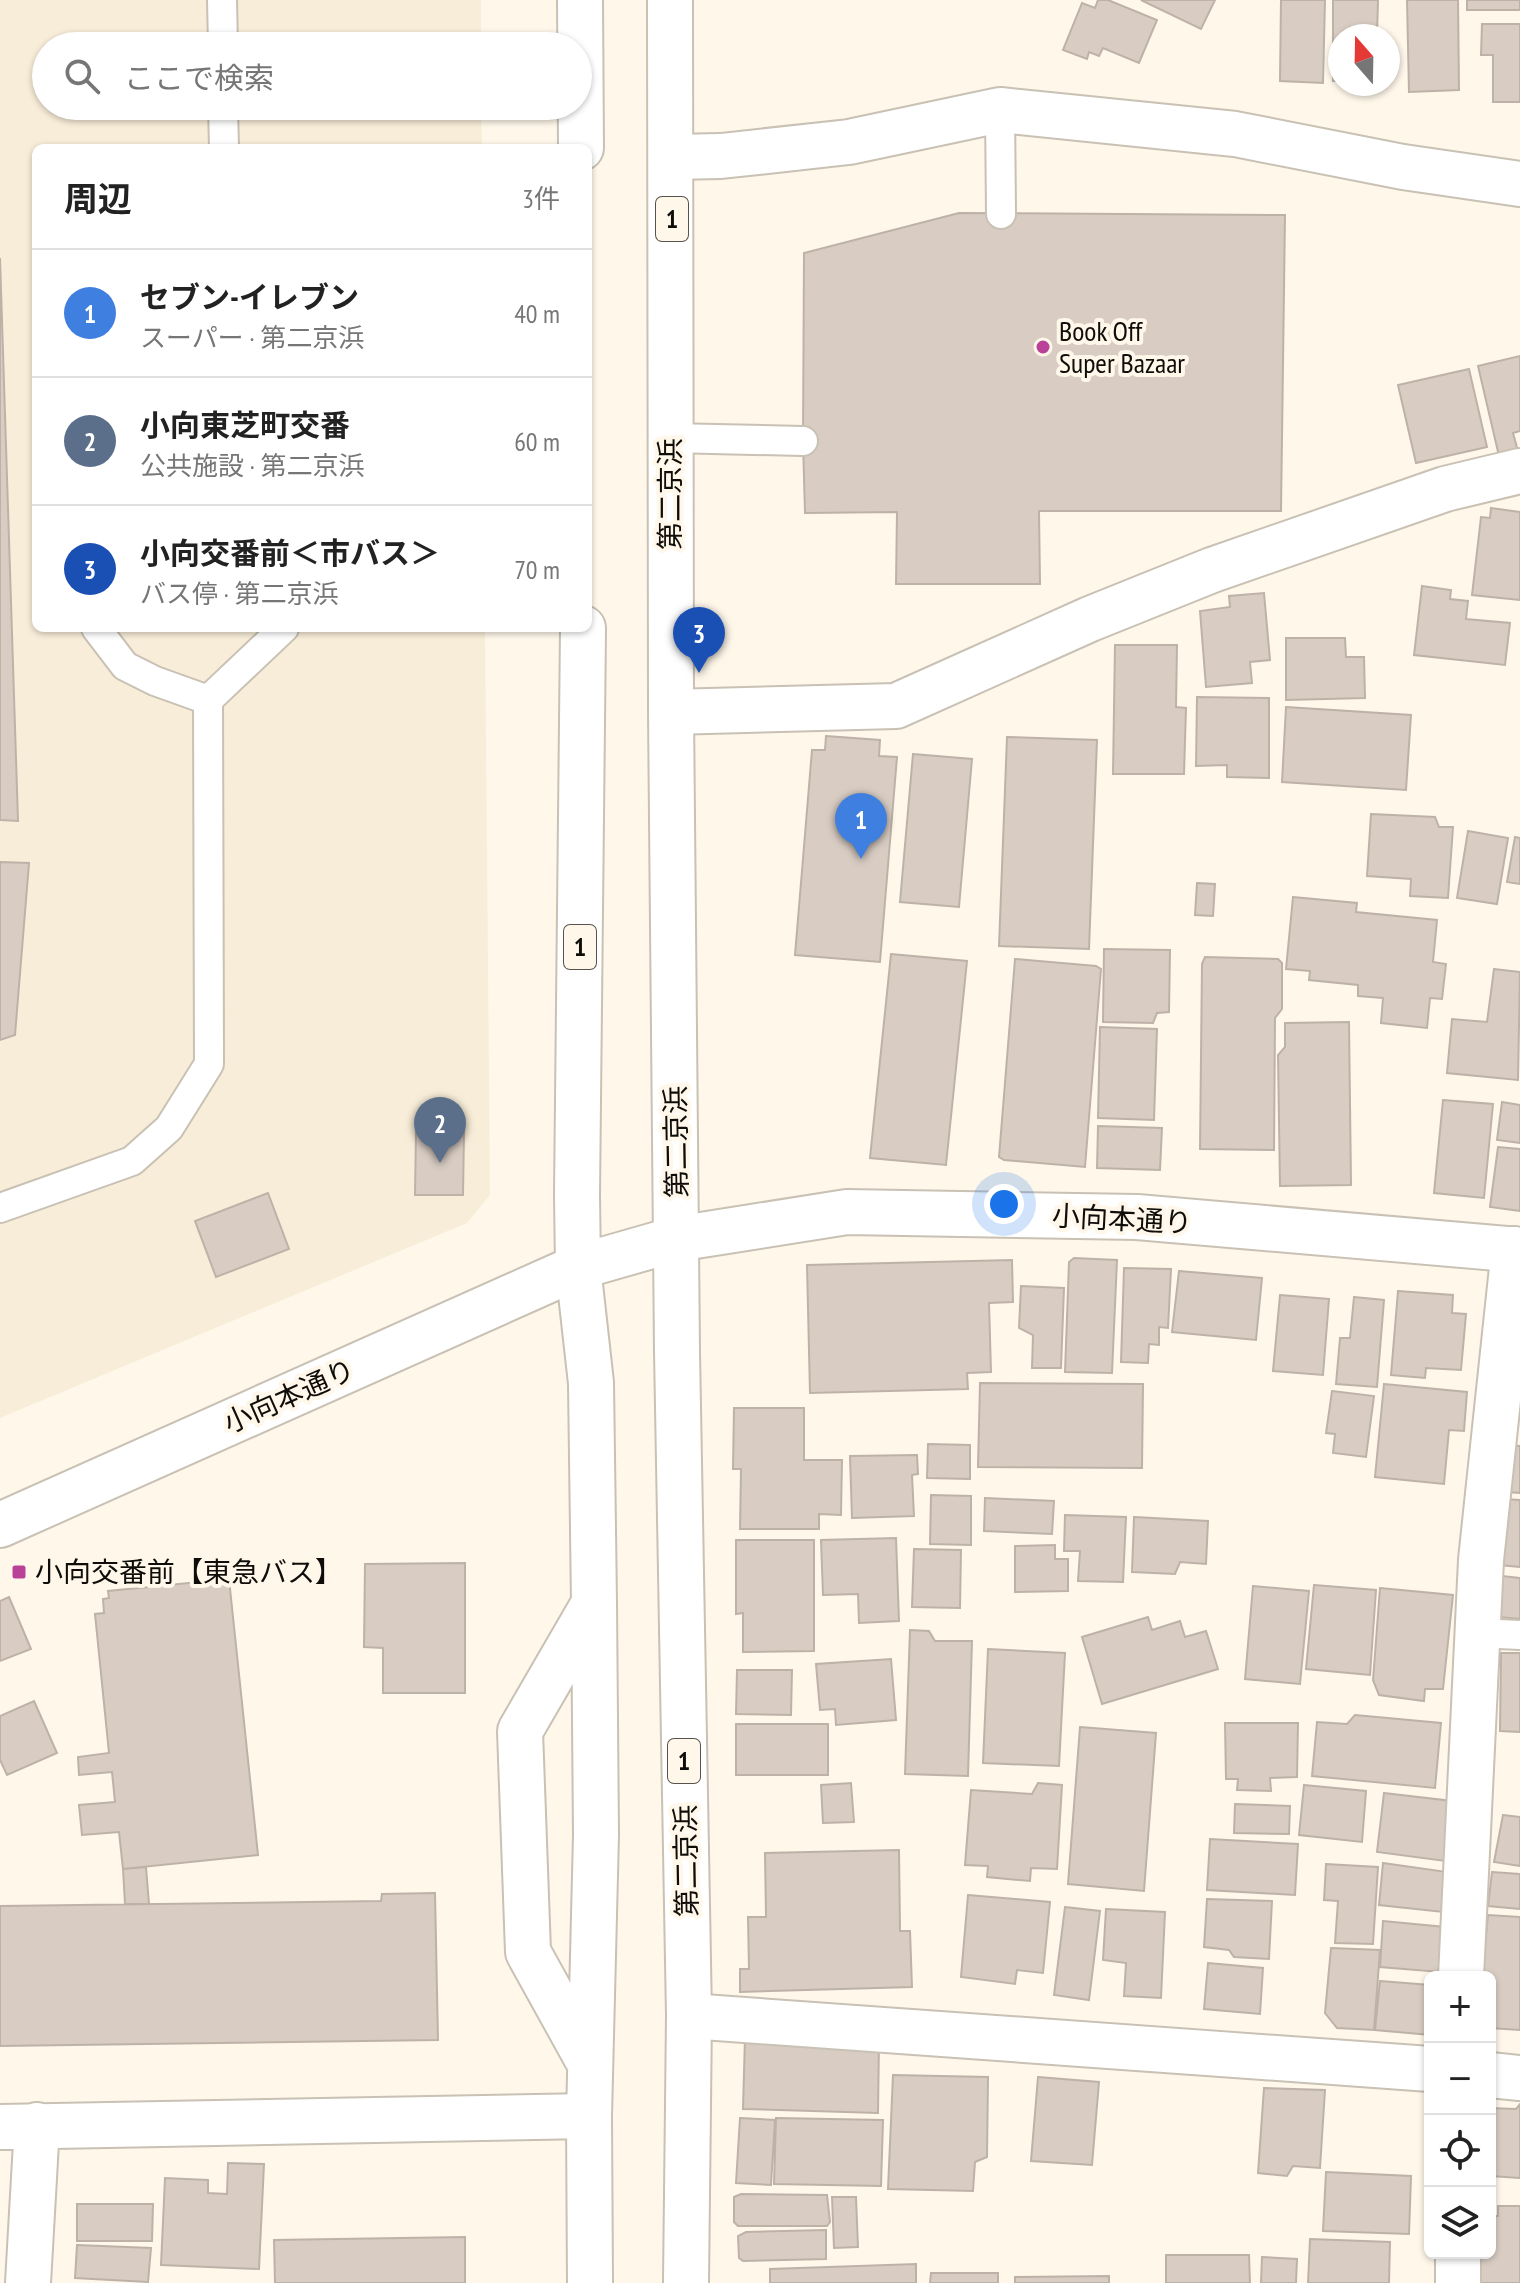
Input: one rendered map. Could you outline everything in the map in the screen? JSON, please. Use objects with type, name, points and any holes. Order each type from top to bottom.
[{"type":"main road","points":[[580,0],[580,32]]},
{"type":"main road","name":"第二京浜","points":[[670,0],[671,712],[689,2016],[686,2283]]},
{"type":"main road","points":[[672,157],[721,156],[849,142],[1000,110],[1235,134],[1403,167],[1520,184]]},
{"type":"main road","points":[[581,120],[581,144]]},
{"type":"main road","points":[[671,712],[896,706],[1090,619],[1212,570],[1445,489],[1520,471]]},
{"type":"main road","name":"1","points":[[583,632],[578,1267],[591,1383],[596,1835],[589,2116],[590,2283]]},
{"type":"main road","name":"小向本通り","points":[[0,1525],[578,1267],[676,1239],[847,1212],[1137,1217],[1517,1250]]},
{"type":"main road","points":[[1461,1971],[1481,1560],[1517,1250]]},
{"type":"main road","points":[[591,2066],[528,1952],[520,1731],[594,1603]]},
{"type":"main road","points":[[689,2016],[1424,2069]]},
{"type":"main road","points":[[1496,2076],[1520,2078]]},
{"type":"main road","points":[[28,2283],[19,2126],[589,2116]]},
{"type":"main road","points":[[1458,2259],[1458,2283]]},
{"type":"lane","points":[[222,0],[223,32]]},
{"type":"lane","points":[[1000,110],[1001,214]]},
{"type":"lane","points":[[223,120],[224,144]]},
{"type":"lane","points":[[669,438],[803,441]]},
{"type":"lane","points":[[99,632],[125,666],[155,681],[208,700]]},
{"type":"lane","points":[[0,1208],[132,1161],[169,1128],[209,1064],[208,700],[280,632]]},
{"type":"lane","points":[[1477,1633],[1520,1635]]},
{"type":"shaded area","points":[[0,0],[481,0],[481,32],[32,32],[32,120],[481,120],[482,144],[32,144],[32,632],[485,632],[490,1195],[467,1223],[0,1418]]},
{"type":"building","points":[[1098,0],[1108,0],[1157,20],[1139,63],[1103,48],[1099,56],[1089,52],[1087,59],[1063,50],[1082,3],[1095,8]]},
{"type":"building","points":[[1141,0],[1215,0],[1201,29]]},
{"type":"building","points":[[1281,0],[1325,0],[1323,83],[1280,81]]},
{"type":"building","points":[[1333,0],[1378,0],[1377,24],[1333,24]]},
{"type":"building","points":[[1407,0],[1458,0],[1459,90],[1409,92]]},
{"type":"building","points":[[1467,0],[1520,0],[1520,10],[1467,10]]},
{"type":"building","points":[[1482,24],[1520,24],[1520,102],[1493,102],[1493,55],[1481,55]]},
{"type":"building","name":"Book Off Super Bazaar","points":[[959,213],[1285,215],[1281,511],[1039,511],[1040,584],[896,584],[897,512],[805,513],[804,253]]},
{"type":"building","points":[[0,258],[18,821],[0,820]]},
{"type":"building","points":[[1520,356],[1520,431],[1513,433],[1518,451],[1499,456],[1478,366]]},
{"type":"building","points":[[1469,369],[1487,447],[1416,463],[1398,385]]},
{"type":"building","points":[[1491,508],[1520,512],[1520,600],[1472,595],[1481,517],[1490,518]]},
{"type":"building","points":[[1422,586],[1451,590],[1450,599],[1468,601],[1466,619],[1510,623],[1505,665],[1414,655]]},
{"type":"building","points":[[1264,593],[1270,660],[1250,662],[1252,683],[1206,687],[1200,611],[1230,607],[1229,596]]},
{"type":"building","points":[[1286,638],[1345,638],[1346,657],[1364,657],[1365,698],[1286,700]]},
{"type":"building","points":[[1115,645],[1177,645],[1176,707],[1186,708],[1184,774],[1113,774]]},
{"type":"building","points":[[1197,697],[1269,698],[1269,778],[1227,777],[1227,765],[1196,766]]},
{"type":"building","points":[[1286,707],[1411,715],[1406,790],[1282,782]]},
{"type":"building","points":[[826,736],[880,740],[879,756],[897,757],[880,962],[795,955],[812,750],[825,750]]},
{"type":"building","points":[[1007,737],[1097,740],[1089,949],[999,946]]},
{"type":"building","points":[[913,754],[972,759],[959,907],[900,902]]},
{"type":"building","points":[[1371,814],[1435,817],[1439,827],[1453,827],[1448,898],[1410,896],[1411,879],[1367,876]]},
{"type":"building","points":[[1468,831],[1508,838],[1497,904],[1457,898]]},
{"type":"building","points":[[1515,837],[1520,838],[1520,884],[1507,882]]},
{"type":"building","points":[[0,862],[29,863],[15,1035],[0,1040]]},
{"type":"building","points":[[1197,883],[1215,884],[1213,916],[1195,915]]},
{"type":"building","points":[[1293,897],[1357,903],[1356,912],[1437,920],[1433,962],[1446,964],[1442,999],[1430,998],[1427,1028],[1381,1023],[1383,998],[1358,996],[1358,985],[1309,980],[1310,971],[1286,969]]},
{"type":"building","points":[[1104,949],[1170,950],[1169,1012],[1157,1013],[1153,1023],[1103,1022]]},
{"type":"building","points":[[891,954],[967,961],[946,1165],[870,1158]]},
{"type":"building","points":[[1205,957],[1278,959],[1282,963],[1282,1009],[1275,1018],[1274,1150],[1200,1149],[1202,964]]},
{"type":"building","points":[[1015,959],[1096,966],[1101,969],[1085,1167],[1004,1160],[999,1157]]},
{"type":"building","points":[[1494,969],[1520,972],[1518,1080],[1447,1073],[1452,1019],[1487,1022]]},
{"type":"building","points":[[1349,1022],[1351,1185],[1280,1186],[1278,1055],[1285,1047],[1285,1023]]},
{"type":"building","points":[[1100,1027],[1157,1029],[1154,1120],[1098,1118]]},
{"type":"building","points":[[1443,1100],[1493,1104],[1484,1198],[1434,1193]]},
{"type":"building","points":[[1502,1102],[1520,1105],[1520,1143],[1497,1140]]},
{"type":"building","points":[[1098,1126],[1162,1128],[1160,1170],[1097,1168]]},
{"type":"building","points":[[416,1131],[464,1131],[463,1195],[415,1195]]},
{"type":"building","points":[[1498,1147],[1520,1149],[1520,1211],[1490,1207]]},
{"type":"building","points":[[268,1193],[289,1249],[216,1277],[195,1221]]},
{"type":"building","points":[[1074,1258],[1117,1260],[1112,1373],[1065,1372],[1069,1262]]},
{"type":"building","points":[[1012,1260],[1013,1302],[989,1303],[991,1372],[967,1373],[968,1389],[810,1393],[807,1265]]},
{"type":"building","points":[[1124,1268],[1171,1269],[1168,1328],[1159,1327],[1159,1345],[1149,1344],[1148,1363],[1121,1362]]},
{"type":"building","points":[[1179,1271],[1262,1278],[1256,1340],[1172,1332]]},
{"type":"building","points":[[1021,1286],[1064,1288],[1061,1368],[1032,1368],[1033,1335],[1019,1328]]},
{"type":"building","points":[[1398,1291],[1453,1295],[1452,1313],[1466,1314],[1461,1370],[1426,1368],[1425,1378],[1391,1375]]},
{"type":"building","points":[[1280,1295],[1329,1299],[1323,1375],[1273,1371]]},
{"type":"building","points":[[1354,1297],[1384,1300],[1377,1387],[1336,1384],[1340,1338],[1350,1338]]},
{"type":"building","points":[[980,1383],[1143,1384],[1142,1468],[978,1467]]},
{"type":"building","points":[[1384,1384],[1467,1392],[1464,1431],[1449,1430],[1444,1484],[1375,1477]]},
{"type":"building","points":[[1332,1391],[1374,1396],[1366,1457],[1333,1453],[1335,1434],[1326,1433]]},
{"type":"building","points":[[734,1408],[804,1408],[804,1460],[842,1460],[841,1515],[819,1514],[819,1529],[740,1529],[741,1469],[733,1469]]},
{"type":"building","points":[[928,1444],[970,1445],[970,1479],[927,1478]]},
{"type":"building","points":[[1508,1445],[1520,1446],[1520,1493],[1507,1492]]},
{"type":"building","points":[[917,1455],[918,1474],[912,1475],[914,1516],[852,1518],[850,1456]]},
{"type":"building","points":[[931,1495],[971,1496],[971,1545],[930,1544]]},
{"type":"building","points":[[985,1498],[1054,1501],[1052,1534],[984,1531]]},
{"type":"building","points":[[1504,1499],[1520,1500],[1520,1567],[1499,1565]]},
{"type":"building","points":[[1065,1515],[1126,1517],[1123,1582],[1078,1581],[1080,1551],[1064,1551]]},
{"type":"building","points":[[1134,1517],[1208,1521],[1206,1564],[1180,1562],[1175,1574],[1132,1572]]},
{"type":"building","points":[[896,1538],[899,1621],[859,1623],[858,1594],[823,1595],[821,1540]]},
{"type":"building","points":[[736,1540],[814,1540],[814,1651],[743,1652],[743,1613],[736,1614]]},
{"type":"building","points":[[1055,1545],[1055,1559],[1068,1559],[1068,1591],[1015,1592],[1015,1546]]},
{"type":"building","points":[[914,1549],[961,1550],[960,1608],[912,1607]]},
{"type":"building","points":[[465,1563],[465,1693],[383,1693],[383,1648],[364,1647],[365,1564]]},
{"type":"building","points":[[1502,1576],[1520,1578],[1520,1619],[1499,1617]]},
{"type":"building","points":[[229,1579],[258,1855],[123,1869],[119,1832],[82,1835],[79,1805],[115,1802],[112,1772],[79,1775],[78,1757],[109,1753],[95,1614],[104,1613],[103,1599],[109,1598],[108,1591]]},
{"type":"building","points":[[1314,1585],[1376,1590],[1370,1675],[1306,1669]]},
{"type":"building","points":[[1253,1586],[1309,1591],[1300,1684],[1245,1679]]},
{"type":"building","points":[[1380,1588],[1453,1595],[1443,1689],[1425,1689],[1424,1701],[1379,1695],[1373,1680]]},
{"type":"building","points":[[9,1597],[31,1649],[0,1661],[0,1601]]},
{"type":"building","points":[[1148,1617],[1152,1630],[1180,1621],[1185,1637],[1206,1631],[1218,1669],[1102,1704],[1082,1637]]},
{"type":"building","points":[[910,1630],[929,1631],[935,1641],[972,1641],[968,1776],[905,1774]]},
{"type":"building","points":[[988,1649],[1065,1653],[1059,1766],[983,1763]]},
{"type":"building","points":[[1501,1653],[1520,1653],[1520,1732],[1500,1731]]},
{"type":"building","points":[[891,1659],[896,1720],[836,1725],[835,1709],[820,1710],[816,1664]]},
{"type":"building","points":[[737,1670],[792,1670],[791,1715],[736,1714]]},
{"type":"building","points":[[34,1701],[57,1753],[7,1775],[0,1760],[0,1716]]},
{"type":"building","points":[[1355,1715],[1441,1723],[1435,1788],[1312,1776],[1317,1722],[1347,1724]]},
{"type":"building","points":[[1225,1723],[1298,1723],[1297,1777],[1270,1778],[1271,1791],[1237,1790],[1238,1779],[1226,1779]]},
{"type":"building","points":[[736,1724],[828,1724],[828,1775],[736,1775]]},
{"type":"building","points":[[1080,1727],[1156,1733],[1144,1891],[1068,1884]]},
{"type":"building","points":[[851,1783],[854,1822],[823,1823],[821,1785]]},
{"type":"building","points":[[1038,1783],[1062,1785],[1057,1869],[1031,1868],[1030,1881],[987,1877],[988,1866],[965,1865],[971,1790],[1032,1794]]},
{"type":"building","points":[[1304,1785],[1366,1791],[1362,1842],[1299,1835]]},
{"type":"building","points":[[1384,1793],[1452,1801],[1445,1861],[1377,1852]]},
{"type":"building","points":[[1235,1804],[1290,1806],[1289,1834],[1234,1833]]},
{"type":"building","points":[[1503,1815],[1520,1817],[1520,1866],[1494,1862]]},
{"type":"building","points":[[1210,1839],[1298,1844],[1295,1895],[1207,1890]]},
{"type":"building","points":[[899,1850],[900,1931],[910,1931],[912,1987],[740,1992],[740,1969],[749,1969],[748,1917],[766,1917],[765,1853]]},
{"type":"building","points":[[1383,1863],[1447,1872],[1443,1912],[1379,1905]]},
{"type":"building","points":[[1326,1864],[1378,1867],[1373,1944],[1335,1943],[1338,1901],[1324,1900]]},
{"type":"building","points":[[146,1867],[149,1904],[125,1904],[123,1869]]},
{"type":"building","points":[[1492,1872],[1520,1874],[1520,1909],[1488,1906]]},
{"type":"building","points":[[435,1893],[438,2040],[0,2046],[0,1906],[381,1901],[382,1894]]},
{"type":"building","points":[[968,1895],[1050,1902],[1043,1973],[1017,1970],[1015,1984],[961,1977]]},
{"type":"building","points":[[1207,1899],[1272,1901],[1269,1959],[1234,1957],[1229,1950],[1204,1947]]},
{"type":"building","points":[[1065,1907],[1100,1911],[1089,2000],[1054,1995]]},
{"type":"building","points":[[1106,1909],[1165,1912],[1161,1998],[1124,1996],[1126,1963],[1103,1960]]},
{"type":"building","points":[[1488,1915],[1520,1917],[1520,2030],[1496,2028],[1496,1971],[1483,1971]]},
{"type":"building","points":[[1383,1921],[1445,1927],[1440,1971],[1380,1967]]},
{"type":"building","points":[[1331,1948],[1380,1950],[1374,2030],[1337,2028],[1325,2013]]},
{"type":"building","points":[[1208,1963],[1263,1968],[1260,2014],[1204,2009]]},
{"type":"building","points":[[1380,1981],[1424,1985],[1424,2034],[1375,2030]]},
{"type":"building","points":[[745,2037],[879,2040],[878,2113],[743,2109]]},
{"type":"building","points":[[893,2075],[988,2077],[987,2157],[975,2162],[973,2191],[888,2189]]},
{"type":"building","points":[[1038,2077],[1099,2082],[1092,2165],[1031,2161]]},
{"type":"building","points":[[1264,2088],[1325,2090],[1320,2168],[1293,2166],[1287,2176],[1258,2173]]},
{"type":"building","points":[[1520,2104],[1520,2178],[1496,2176],[1496,2108],[1516,2109]]},
{"type":"building","points":[[740,2118],[775,2120],[771,2185],[736,2183]]},
{"type":"building","points":[[776,2118],[883,2120],[881,2186],[774,2184]]},
{"type":"building","points":[[228,2163],[264,2164],[259,2269],[161,2265],[165,2178],[208,2180],[208,2193],[227,2194]]},
{"type":"building","points":[[1326,2172],[1411,2176],[1409,2234],[1323,2231]]},
{"type":"building","points":[[741,2194],[827,2195],[830,2222],[827,2226],[738,2226],[734,2222],[734,2197]]},
{"type":"building","points":[[832,2197],[856,2197],[858,2247],[834,2248]]},
{"type":"building","points":[[77,2204],[153,2204],[152,2241],[77,2241]]},
{"type":"building","points":[[1498,2206],[1520,2206],[1520,2283],[1480,2283],[1481,2259],[1496,2259]]},
{"type":"building","points":[[826,2230],[826,2259],[743,2261],[739,2258],[738,2236],[746,2232]]},
{"type":"building","points":[[465,2237],[465,2283],[275,2283],[274,2240]]},
{"type":"building","points":[[1310,2239],[1390,2242],[1389,2283],[1308,2283]]},
{"type":"building","points":[[77,2245],[151,2248],[148,2282],[75,2278]]},
{"type":"building","points":[[1166,2255],[1249,2255],[1250,2283],[1166,2283]]},
{"type":"building","points":[[1262,2257],[1297,2259],[1296,2283],[1261,2283]]},
{"type":"building","points":[[916,2264],[916,2283],[770,2283],[770,2269]]},
{"type":"building","points":[[931,2273],[998,2273],[998,2283],[930,2283]]},
{"type":"building","points":[[1109,2276],[1109,2283],[1015,2283],[1015,2277]]},
{"type":"place","name":"Book Off Super Bazaar","points":[[1043,347]]},
{"type":"place","name":"小向交番前＜市バス＞","points":[[699,673]]},
{"type":"place","name":"セブン-イレブン","points":[[861,859]]},
{"type":"place","name":"小向東芝町交番","points":[[440,1163]]},
{"type":"place","name":"小向交番前【東急バス】","points":[[19,1572]]}]
